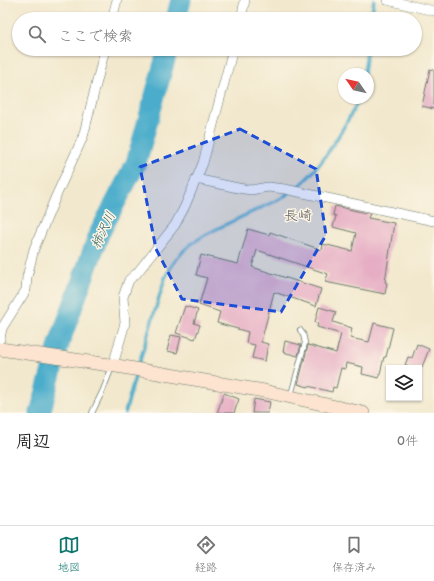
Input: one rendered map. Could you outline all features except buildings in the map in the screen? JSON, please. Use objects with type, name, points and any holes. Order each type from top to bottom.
[{"type":"street","points":[[114,12],[117,0]]},
{"type":"street","points":[[242,12],[245,0]]},
{"type":"street","points":[[387,0],[434,11]]},
{"type":"street","points":[[0,339],[2,328],[26,290],[26,277],[34,249],[83,137],[103,56]]},
{"type":"street","points":[[118,366],[124,323],[123,297],[129,280],[137,273],[175,225],[185,206],[203,163],[231,56]]},
{"type":"street","points":[[196,179],[251,190],[268,188],[303,192],[434,221]]},
{"type":"street","points":[[5,350],[118,366],[264,391],[362,413]]},
{"type":"lane","points":[[290,397],[305,343],[304,334],[300,330]]},
{"type":"lane","points":[[92,413],[103,390],[118,366]]},
{"type":"highlighted area","points":[[240,129],[316,169],[326,235],[281,312],[182,299],[156,249],[140,167]]},
{"type":"waterway","name":"柿沢川","points":[[178,12],[181,0]]},
{"type":"waterway","points":[[372,12],[374,0]]},
{"type":"waterway","name":"柿沢川","points":[[40,413],[60,341],[99,234],[136,163],[166,56]]},
{"type":"waterway","points":[[365,68],[366,56]]},
{"type":"waterway","points":[[295,189],[314,171],[332,147],[357,104]]},
{"type":"waterway","points":[[138,367],[165,278],[177,258],[192,243],[201,237],[282,198],[290,192]]},
{"type":"waterway","points":[[125,413],[136,373]]},
{"type":"district","name":"長崎","points":[[298,215]]}]
